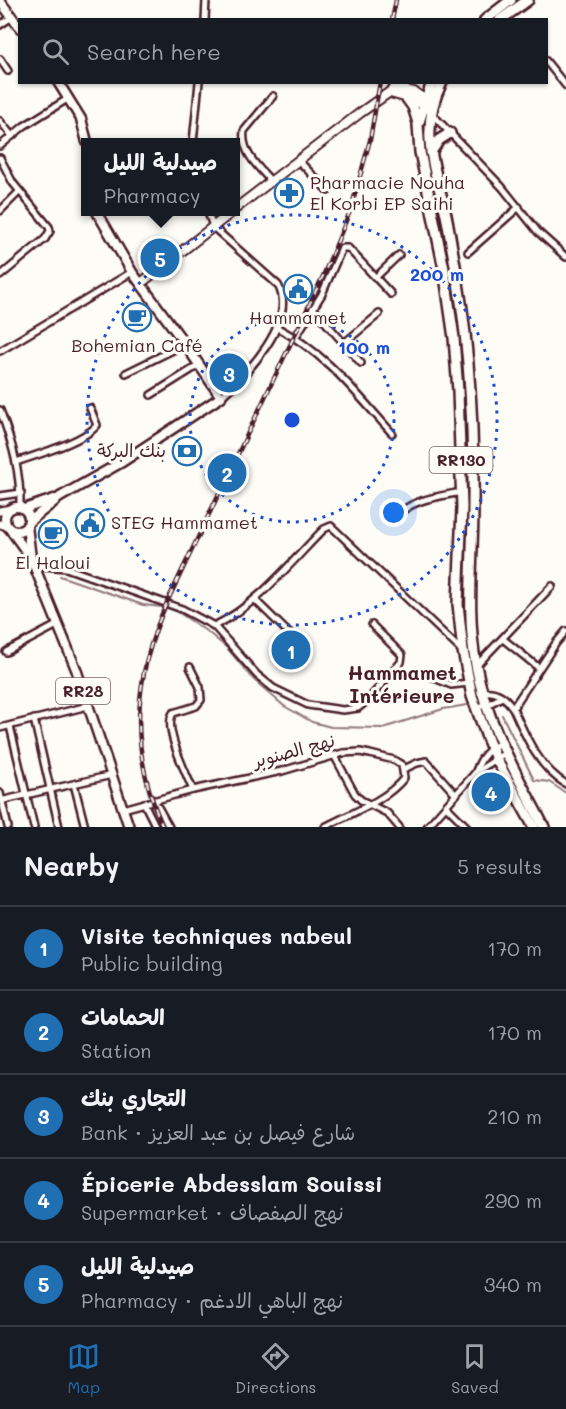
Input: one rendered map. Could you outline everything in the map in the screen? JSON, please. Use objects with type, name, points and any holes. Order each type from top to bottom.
[{"type":"highway","points":[[488,18],[511,0]]},
{"type":"highway","points":[[512,16],[528,0]]},
{"type":"highway","name":"RR130","points":[[432,84],[428,106],[429,142],[449,229],[465,335],[473,453],[471,634],[483,693],[501,743],[544,827]]},
{"type":"highway","name":"RR130","points":[[441,84],[418,125],[420,152],[444,269],[454,338],[462,492],[458,604],[463,651],[472,696],[491,748],[534,827]]},
{"type":"highway","points":[[405,96],[413,107],[418,125]]},
{"type":"highway","points":[[431,155],[432,149],[439,140],[450,133]]},
{"type":"main road","points":[[0,1],[18,25]]},
{"type":"main road","points":[[59,84],[81,119],[86,138]]},
{"type":"main road","points":[[240,205],[393,88],[407,90],[428,106]]},
{"type":"main road","points":[[393,88],[428,106]]},
{"type":"main road","points":[[60,497],[18,508],[6,516],[6,526],[19,531],[60,497],[122,462],[221,397],[132,272],[99,216]]},
{"type":"main road","points":[[141,284],[227,216]]},
{"type":"main road","name":"RR28","points":[[18,508],[28,512],[32,562]]},
{"type":"main road","name":"RR28","points":[[6,526],[32,562],[76,669],[129,827]]},
{"type":"street","points":[[205,18],[206,0]]},
{"type":"street","points":[[0,25],[12,17]]},
{"type":"street","points":[[0,59],[8,71]]},
{"type":"street","points":[[548,64],[566,86]]},
{"type":"street","points":[[193,138],[199,84]]},
{"type":"street","points":[[271,181],[250,156],[243,135],[273,96]]},
{"type":"street","points":[[0,146],[69,98]]},
{"type":"street","points":[[428,106],[438,120],[519,207],[538,232],[566,257]]},
{"type":"street","points":[[0,121],[12,136]]},
{"type":"street","points":[[0,158],[19,192],[49,227],[49,234],[0,276]]},
{"type":"street","points":[[298,160],[328,191]]},
{"type":"street","points":[[0,211],[19,192]]},
{"type":"street","points":[[468,252],[519,207]]},
{"type":"street","points":[[209,216],[213,227],[278,285],[283,294],[284,304],[276,327],[254,363],[241,379],[221,397]]},
{"type":"street","points":[[295,338],[329,280],[342,248],[348,248],[391,294]]},
{"type":"street","points":[[376,277],[399,255]]},
{"type":"street","points":[[0,351],[132,272]]},
{"type":"street","points":[[313,308],[361,363]]},
{"type":"street","points":[[343,344],[379,314]]},
{"type":"street","points":[[276,327],[312,349],[334,368],[392,433]]},
{"type":"street","points":[[126,373],[185,344]]},
{"type":"street","points":[[151,395],[199,365]]},
{"type":"street","points":[[16,462],[62,446],[94,429],[97,425],[90,408]]},
{"type":"street","points":[[0,410],[9,434],[21,493],[18,508],[0,511]]},
{"type":"street","points":[[392,521],[400,510],[419,501],[462,492]]},
{"type":"street","points":[[0,496],[21,493]]},
{"type":"street","points":[[214,626],[229,619],[255,600],[324,529],[331,526],[463,651]]},
{"type":"street","points":[[32,562],[66,568],[140,596],[158,599],[214,626],[257,675],[273,688],[308,705],[343,710],[363,705],[401,662],[402,655],[372,625]]},
{"type":"street","points":[[476,666],[552,586]]},
{"type":"street","points":[[255,600],[303,646]]},
{"type":"street","points":[[6,652],[57,625]]},
{"type":"street","points":[[513,708],[566,631]]},
{"type":"street","points":[[503,639],[539,668]]},
{"type":"street","points":[[189,667],[200,687],[201,700],[196,706],[173,713],[169,721],[173,739],[193,790]]},
{"type":"street","points":[[425,674],[451,685],[469,684]]},
{"type":"street","points":[[472,696],[494,692],[502,697],[513,708],[537,757],[551,773],[566,784]]},
{"type":"street","points":[[476,707],[487,705],[502,697]]},
{"type":"street","points":[[0,728],[88,706]]},
{"type":"street","points":[[34,719],[58,827]]},
{"type":"street","points":[[10,726],[34,827]]},
{"type":"street","points":[[475,773],[482,758],[491,748],[501,743]]},
{"type":"street","name":"نهج الصنوبر","points":[[123,809],[193,790],[282,771],[334,755],[360,752],[370,754],[399,762],[404,769]]},
{"type":"street","points":[[427,827],[475,773],[505,753]]},
{"type":"street","points":[[334,755],[355,794],[387,813],[399,827]]},
{"type":"street","points":[[325,827],[369,804],[401,782],[404,778],[404,769],[426,761],[456,795]]},
{"type":"street","points":[[1,800],[112,775]]},
{"type":"street","points":[[74,784],[85,827]]},
{"type":"street","points":[[0,793],[8,827]]},
{"type":"street","points":[[154,800],[169,827]]},
{"type":"street","points":[[144,803],[156,827]]},
{"type":"street","points":[[446,806],[467,827]]},
{"type":"waterway","points":[[60,576],[143,605],[172,608],[227,648],[254,680],[284,706],[312,722],[331,727],[383,728],[443,709],[467,705]]},
{"type":"waterway","points":[[502,715],[534,780],[549,782],[566,793]]},
{"type":"railway","points":[[392,18],[396,0]]},
{"type":"railway","points":[[163,827],[144,769],[139,713],[142,685],[156,629],[323,276],[351,209],[370,140],[380,84]]},
{"type":"place","name":"Pharmacie Nouha El Korbi EP Saihi","points":[[289,193]]},
{"type":"place","name":"صيدلية الليل","points":[[160,258]]},
{"type":"place","name":"Hammamet","points":[[298,289]]},
{"type":"place","name":"Bohemian Café","points":[[137,317]]},
{"type":"place","name":"التجاري بنك","points":[[229,373]]},
{"type":"place","name":"بنك البركة","points":[[187,451]]},
{"type":"place","name":"الحمامات","points":[[227,473]]},
{"type":"place","name":"STEG Hammamet","points":[[90,523]]},
{"type":"place","name":"El Haloui","points":[[53,534]]},
{"type":"place","name":"Visite techniques nabeul","points":[[291,650]]},
{"type":"place","name":"Épicerie Abdesslam Souissi","points":[[491,792]]},
{"type":"district","name":"Hammamet Intérieure","points":[[402,684]]}]
